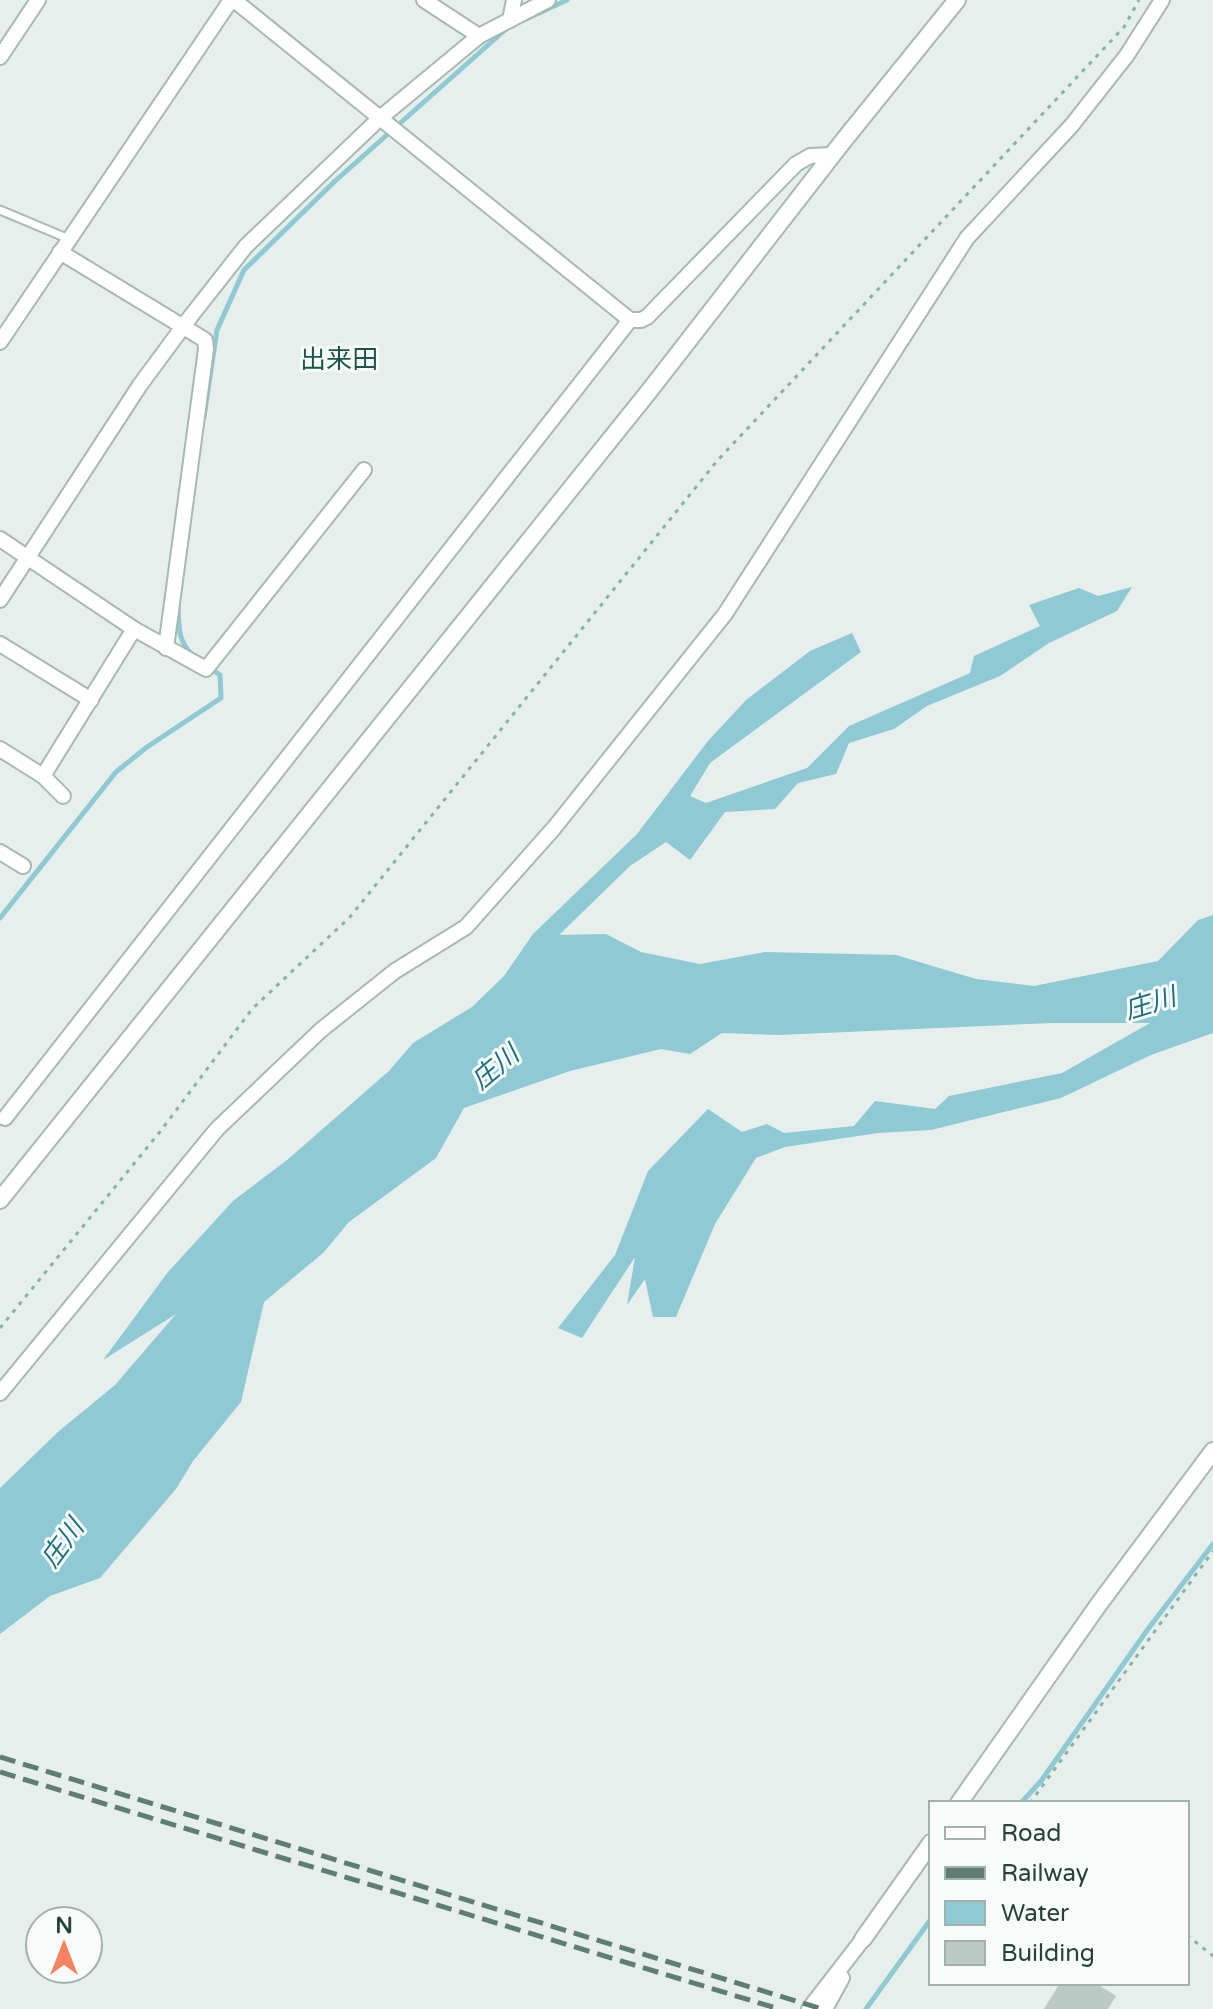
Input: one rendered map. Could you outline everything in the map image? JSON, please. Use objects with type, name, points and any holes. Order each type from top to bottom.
[{"type":"street","points":[[0,57],[38,0]]},
{"type":"street","points":[[0,342],[232,0],[630,320],[647,317],[796,164],[810,156],[832,155]]},
{"type":"street","points":[[424,0],[479,36]]},
{"type":"street","points":[[510,20],[514,0]]},
{"type":"street","points":[[0,600],[140,385],[246,246],[380,118],[479,36],[548,0]]},
{"type":"street","points":[[0,1200],[650,390],[957,0]]},
{"type":"street","points":[[0,1393],[217,1129],[321,1030],[395,971],[466,927],[554,828],[725,614],[967,238],[1072,125],[1127,55],[1162,0]]},
{"type":"street","points":[[60,252],[205,340],[166,648]]},
{"type":"street","points":[[5,1118],[630,320]]},
{"type":"street","points":[[0,539],[134,629],[206,669],[364,470]]},
{"type":"street","points":[[43,776],[134,629]]},
{"type":"street","points":[[0,644],[91,700]]},
{"type":"street","points":[[0,749],[43,776],[63,796]]},
{"type":"street","points":[[0,852],[23,866]]},
{"type":"street","points":[[960,1801],[1099,1604],[1213,1451]]},
{"type":"street","points":[[809,2009],[929,1846]]},
{"type":"street","points":[[825,2009],[863,1939]]},
{"type":"lane","points":[[0,210],[69,239]]},
{"type":"path","points":[[0,1328],[159,1133],[252,1009],[350,917],[717,461],[1124,27],[1139,0]]},
{"type":"path","points":[[1031,1801],[1213,1551]]},
{"type":"path","points":[[1189,1937],[1213,1956]]},
{"type":"water","name":"庄川","points":[[1132,587],[1117,611],[1049,643],[1000,676],[927,706],[894,729],[849,743],[836,774],[798,783],[775,809],[725,812],[690,860],[666,842],[630,866],[559,935],[606,934],[641,952],[700,964],[765,952],[896,955],[976,979],[1034,986],[1158,961],[1198,920],[1213,915],[1213,1033],[1151,1055],[1061,1098],[931,1130],[878,1133],[785,1147],[756,1158],[715,1224],[676,1317],[653,1317],[645,1279],[627,1305],[635,1257],[582,1338],[558,1328],[615,1255],[648,1171],[708,1109],[742,1132],[767,1124],[784,1133],[854,1126],[875,1101],[935,1109],[949,1096],[1062,1073],[1150,1023],[1053,1023],[778,1035],[722,1033],[690,1054],[661,1049],[570,1071],[464,1108],[436,1158],[349,1222],[323,1253],[264,1302],[241,1402],[193,1461],[176,1489],[100,1578],[50,1596],[0,1634],[0,1488],[59,1431],[115,1385],[176,1314],[103,1360],[168,1272],[233,1201],[287,1160],[389,1071],[413,1043],[472,1007],[504,976],[533,934],[637,834],[708,741],[746,700],[810,651],[852,633],[861,652],[710,763],[690,796],[706,803],[807,768],[849,726],[970,673],[974,656],[1040,626],[1029,605],[1079,588],[1098,596]]},
{"type":"building","points":[[1059,1985],[1098,1985],[1116,1996],[1108,2009],[1044,2009]]},
{"type":"waterway","points":[[526,19],[567,0]]},
{"type":"waterway","points":[[204,417],[217,330],[244,270],[334,182],[506,29]]},
{"type":"waterway","points":[[178,605],[181,638],[193,655]]},
{"type":"waterway","points":[[0,918],[116,772],[147,747],[221,698],[220,675],[210,668]]},
{"type":"waterway","points":[[1023,1801],[1041,1781],[1148,1629],[1213,1544]]},
{"type":"waterway","points":[[866,2009],[929,1922]]},
{"type":"railway","points":[[0,1757],[822,2009]]},
{"type":"railway","points":[[0,1772],[779,2009]]},
{"type":"district","name":"出来田","points":[[339,359]]}]
